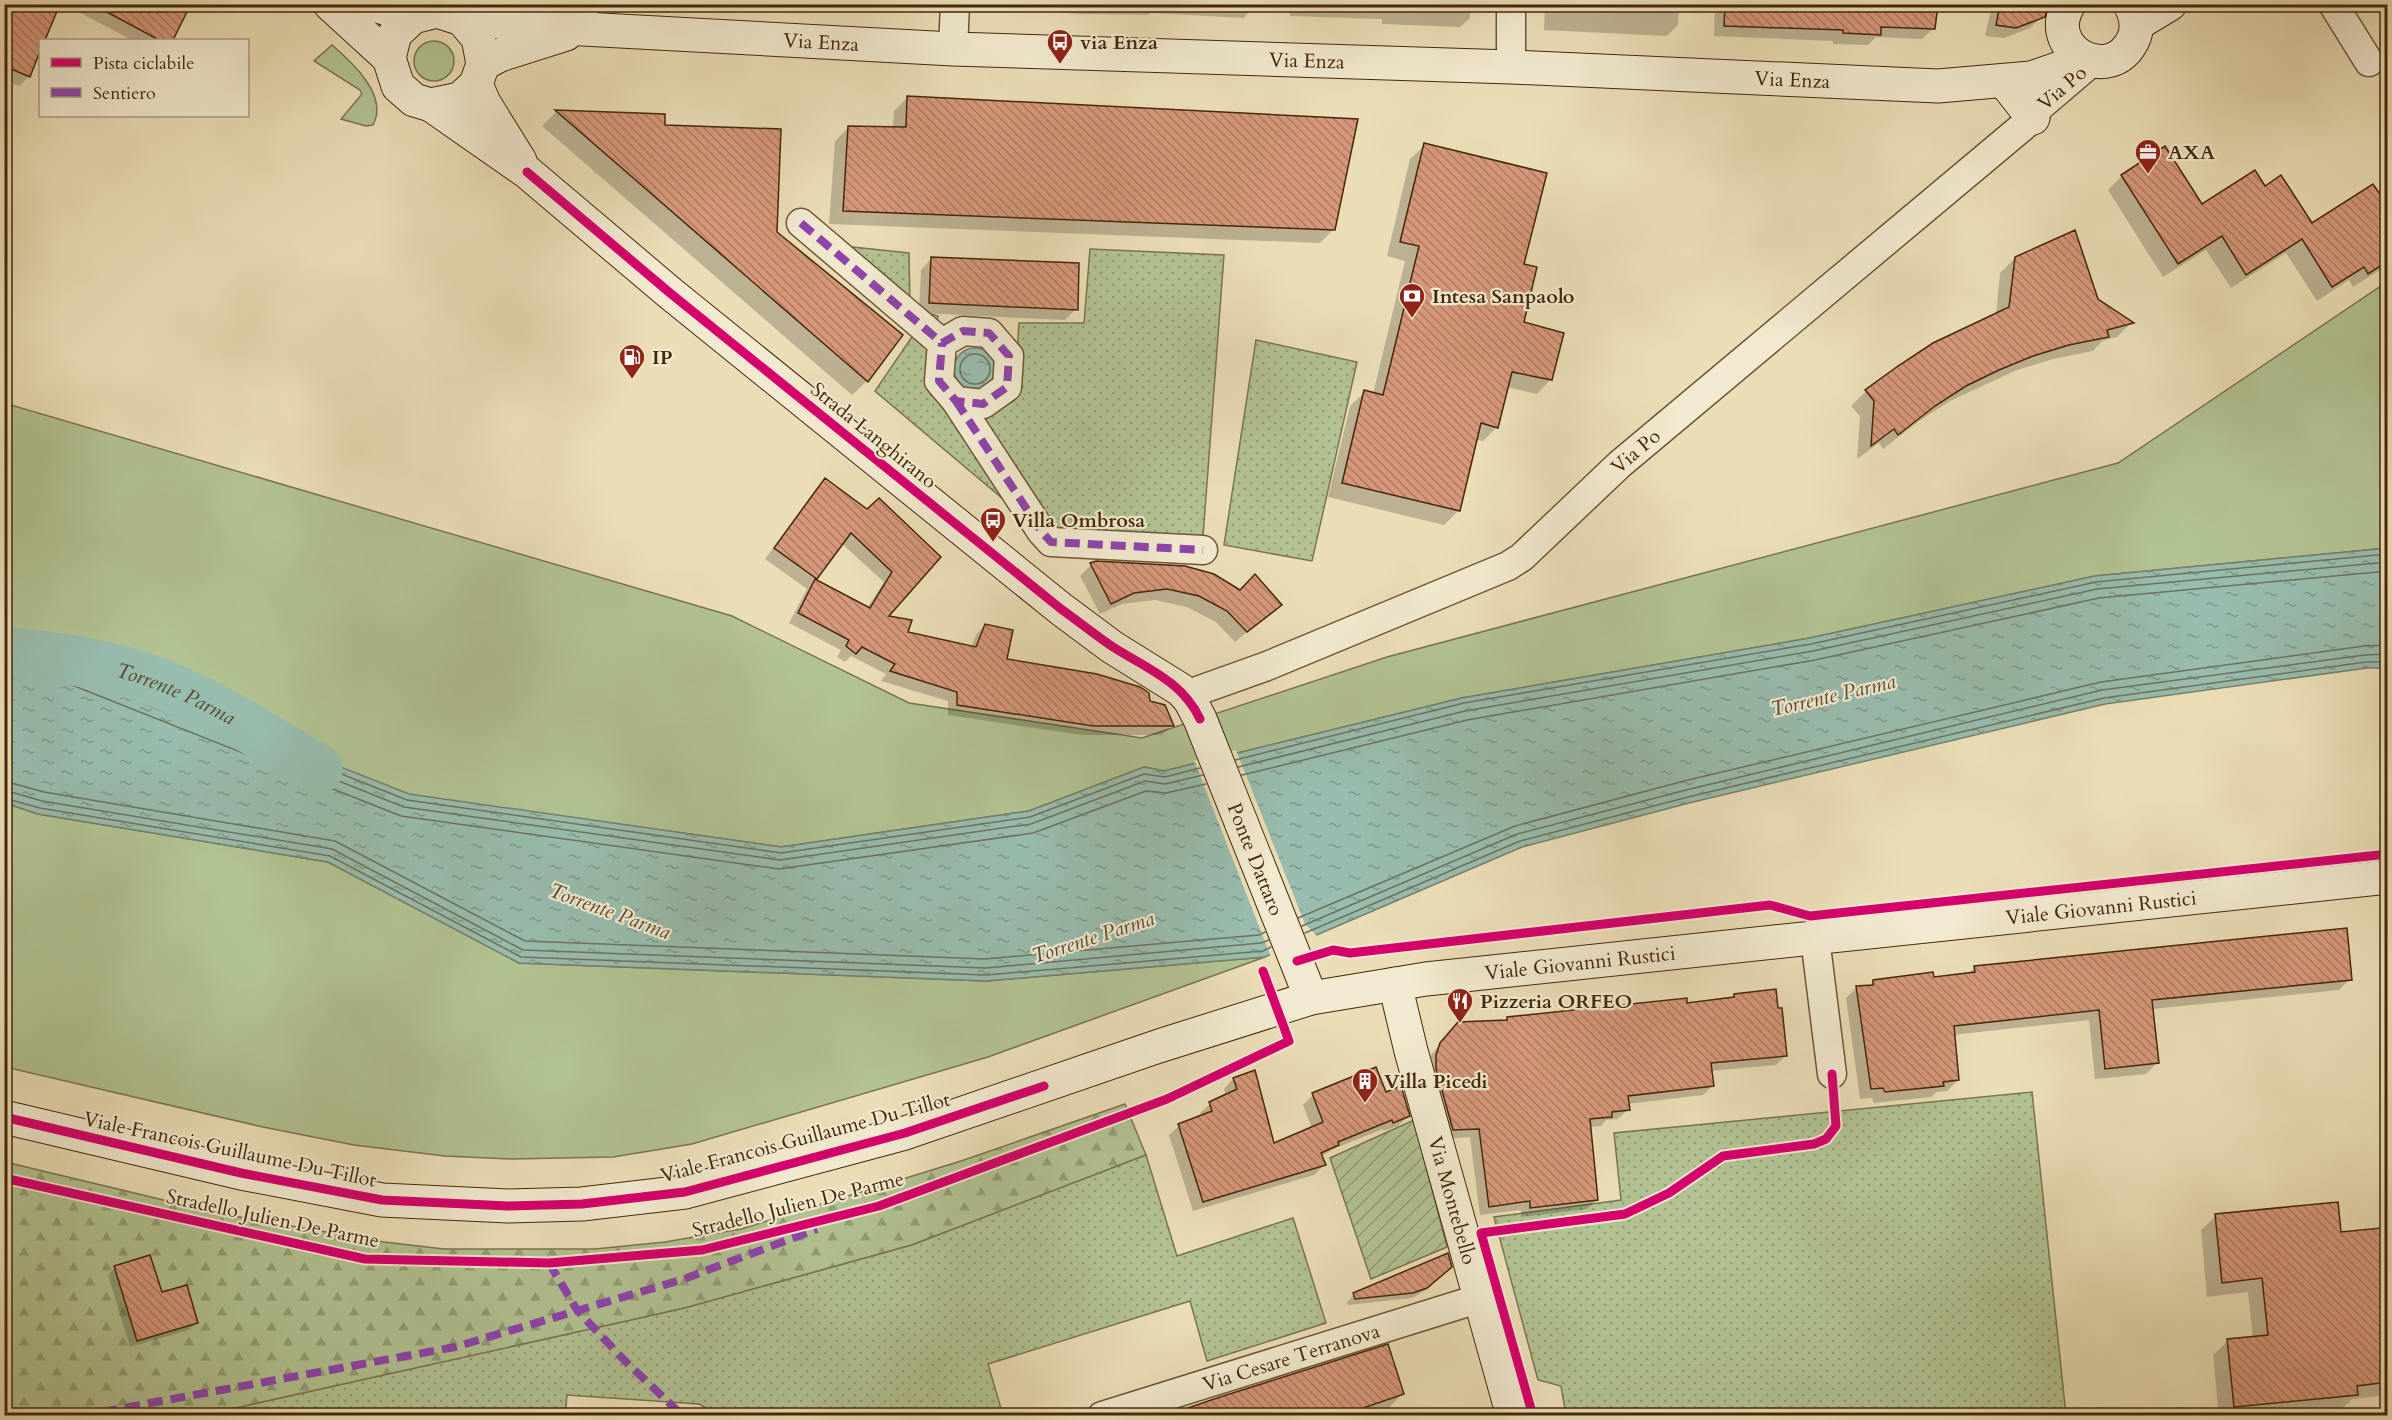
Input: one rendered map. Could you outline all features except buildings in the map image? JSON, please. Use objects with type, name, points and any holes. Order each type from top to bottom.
[{"type":"street","name":"Strada Langhirano","points":[[330,4],[389,58],[398,86],[414,100],[432,105],[527,172],[662,286],[1061,609],[1112,646],[1169,681],[1193,707]]},
{"type":"street","points":[[372,4],[413,17]]},
{"type":"street","points":[[952,49],[955,4]]},
{"type":"street","points":[[1510,67],[1511,4]]},
{"type":"street","name":"Via Po","points":[[2017,80],[2089,60],[2114,59],[2123,53],[2135,35],[2133,14],[2170,4]]},
{"type":"street","points":[[2333,4],[2369,62]]},
{"type":"street","points":[[389,58],[395,34],[413,17],[437,11],[462,19]]},
{"type":"street","name":"Via Enza","points":[[479,74],[500,55],[584,17]]},
{"type":"street","name":"Via Enza","points":[[462,19],[584,17],[952,49],[1510,67],[1938,86],[2017,80]]},
{"type":"street","name":"Strada Langhirano","points":[[462,19],[478,38],[483,103],[527,172]]},
{"type":"street","name":"Via Po","points":[[2067,20],[2068,45],[2089,60]]},
{"type":"street","name":"Via Po","points":[[2017,80],[2067,20]]},
{"type":"street","name":"Via Po","points":[[1193,707],[1288,657],[1508,566],[1522,557],[1612,470],[2033,118],[2039,107],[2089,60]]},
{"type":"street","points":[[432,105],[460,99],[479,74]]},
{"type":"street","name":"Via Po","points":[[2017,80],[2033,118]]},
{"type":"street","points":[[801,223],[942,343]]},
{"type":"street","points":[[942,343],[963,331],[988,333],[1009,356],[1006,387],[983,404],[956,401]]},
{"type":"street","points":[[942,343],[939,381],[956,401],[1041,531],[1051,542],[1203,550]]},
{"type":"street","name":"Ponte Dattaro","points":[[1193,707],[1311,998]]},
{"type":"street","name":"Viale Giovanni Rustici","points":[[1311,998],[1426,979],[2388,877]]},
{"type":"street","points":[[1815,938],[1832,1074]]},
{"type":"street","name":"Via Montebello","points":[[1395,984],[1411,1051],[1513,1416]]},
{"type":"street","name":"Viale Francois Guillaume Du Tillot","points":[[4,1117],[241,1173],[382,1200],[508,1206],[582,1204],[685,1192],[905,1134],[1159,1046],[1311,998]]},
{"type":"street","name":"Via Cesare Terranova","points":[[1102,1416],[1480,1298]]},
{"type":"green space","points":[[434,41],[442,42],[448,47],[453,53],[453,69],[448,75],[442,80],[434,81],[426,80],[420,75],[415,69],[414,61],[415,53],[420,47],[426,42]]},
{"type":"green space","points":[[332,45],[358,70],[372,91],[377,114],[373,125],[366,126],[341,119],[362,94],[360,90],[314,61]]},
{"type":"green space","points":[[834,245],[909,253],[910,308],[938,316],[930,394],[968,418],[1014,401],[1019,323],[1084,323],[1090,249],[1224,255],[1203,537],[1041,531],[875,391],[914,334]]},
{"type":"green space","points":[[2387,282],[2387,548],[2095,576],[1810,638],[1462,698],[1164,771],[1144,767],[1029,811],[781,847],[409,795],[5,634],[4,403],[732,616],[909,703],[1142,738],[1387,657],[2118,463]]},
{"type":"green space","points":[[1256,340],[1357,362],[1312,561],[1224,545]]},
{"type":"green space","points":[[5,803],[38,814],[328,862],[519,963],[986,981],[1265,957],[988,1057],[692,1144],[613,1157],[512,1159],[445,1156],[354,1145],[263,1127],[5,1067]]},
{"type":"green space","points":[[2032,1092],[2066,1415],[1566,1415],[1561,1386],[1538,1380],[1494,1217],[1621,1200],[1614,1133]]},
{"type":"green space","points":[[1125,1104],[1146,1155],[912,1245],[685,1308],[474,1357],[204,1415],[5,1416],[5,1162],[222,1214],[384,1242],[444,1249],[595,1249],[665,1242],[741,1229],[961,1161]]},
{"type":"green space","points":[[1414,1120],[1447,1247],[1371,1279],[1330,1158]]},
{"type":"green space","points":[[1146,1155],[1177,1256],[1293,1218],[1326,1323],[1207,1361],[1190,1301],[988,1364],[1002,1412],[990,1415],[720,1416],[699,1404],[567,1395],[565,1415],[204,1415],[685,1308],[912,1245]]},
{"type":"water","points":[[975,348],[983,349],[990,354],[995,361],[995,377],[990,384],[983,389],[975,390],[967,389],[960,384],[955,377],[954,369],[955,361],[960,354],[967,349]]},
{"type":"water","points":[[2388,548],[2387,668],[2367,668],[2105,704],[1689,803],[1522,847],[1265,957],[986,981],[519,963],[328,862],[38,814],[5,803],[4,634],[409,794],[781,847],[1029,811],[1144,767],[1164,771],[1462,698],[1810,638],[2095,576]]},
{"type":"pier","points":[[1236,750],[1305,924],[1318,937],[1271,957],[1194,760]]},
{"type":"waterway","name":"Torrente Parma","points":[[4,652],[98,665],[153,681],[217,710],[318,769]]},
{"type":"marked path","points":[[801,223],[942,343],[963,331],[989,333],[1009,356],[1007,387],[983,404],[956,401],[939,381],[942,343]]},
{"type":"marked path","points":[[956,401],[1041,531],[1051,542],[1203,550]]},
{"type":"marked path","points":[[80,1416],[455,1347],[684,1279],[817,1229]]},
{"type":"marked path","points":[[549,1263],[577,1310],[625,1361],[682,1415]]},
{"type":"cycle path","points":[[527,172],[670,293],[1061,609],[1113,647],[1173,685],[1192,706],[1200,719]]},
{"type":"cycle path","points":[[1297,961],[1333,950],[1350,953],[1770,905],[1810,916],[2388,854]]},
{"type":"cycle path","name":"Stradello Julien De Parme","points":[[4,1178],[365,1259],[549,1263],[702,1250],[879,1206],[1167,1099],[1289,1041],[1263,971]]},
{"type":"cycle path","points":[[1533,1416],[1481,1233],[1625,1214],[1669,1193],[1723,1156],[1814,1144],[1826,1139],[1836,1126],[1832,1074]]},
{"type":"cycle path","points":[[4,1117],[241,1173],[382,1200],[508,1206],[582,1204],[685,1192],[905,1133],[1044,1086]]},
{"type":"place","name":"via Enza","points":[[1060,65]]},
{"type":"place","name":"AXA","points":[[2148,175]]},
{"type":"place","name":"Intesa Sanpaolo","points":[[1412,319]]},
{"type":"place","name":"IP","points":[[632,380]]},
{"type":"place","name":"Villa Ombrosa","points":[[993,543]]},
{"type":"place","name":"Pizzeria ORFEO","points":[[1460,1024]]},
{"type":"place","name":"Villa Picedi","points":[[1365,1104]]}]
